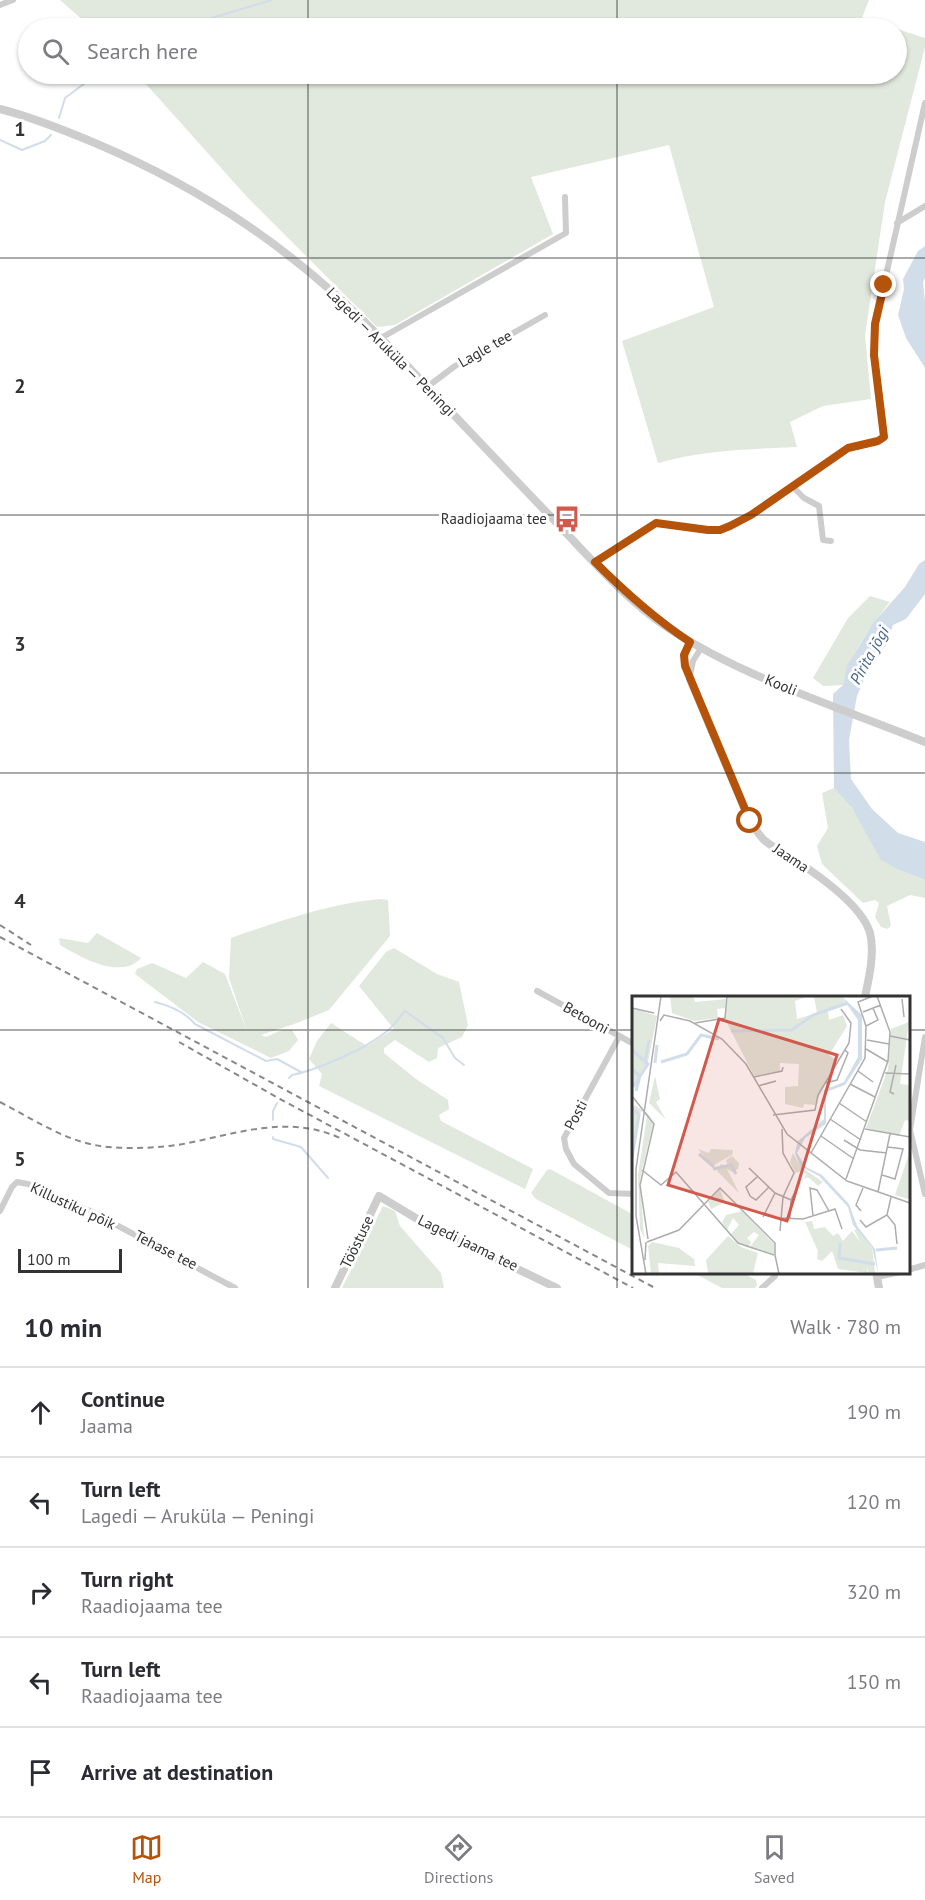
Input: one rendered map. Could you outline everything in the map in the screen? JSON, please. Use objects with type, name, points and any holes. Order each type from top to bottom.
[{"type":"street","points":[[0,5],[13,0]]},
{"type":"street","points":[[595,562],[656,523],[720,530],[751,515],[848,448],[878,441],[884,437],[874,355],[875,324],[925,103]]},
{"type":"street","name":"Lagedi — Aruküla — Peningi","points":[[0,109],[69,132],[130,158],[241,219],[295,259],[345,302],[381,338],[636,603],[666,626],[701,648]]},
{"type":"street","points":[[381,338],[566,233],[565,197]]},
{"type":"street","points":[[897,223],[925,206]]},
{"type":"street","name":"Lagle tee","points":[[427,387],[455,366],[545,315]]},
{"type":"street","points":[[792,486],[804,498],[819,506],[823,540],[831,541]]},
{"type":"street","name":"Jaama","points":[[690,642],[684,655],[685,666],[748,817],[766,842],[798,862],[838,892],[866,923],[872,946],[865,996]]},
{"type":"street","points":[[690,679],[690,669],[701,648]]},
{"type":"street","name":"Kooli","points":[[701,648],[779,685],[925,742]]},
{"type":"street","name":"Betooni","points":[[537,991],[632,1043]]},
{"type":"street","name":"Posti","points":[[619,1036],[564,1138],[566,1149],[574,1164],[609,1193],[632,1194]]},
{"type":"street","points":[[925,1037],[910,1130],[925,1194]]},
{"type":"street","name":"Killustiku põik","points":[[0,1211],[17,1182],[28,1184],[90,1211],[127,1231]]},
{"type":"street","name":"Tööstuse","points":[[335,1288],[379,1196]]},
{"type":"street","name":"Lagedi jaama tee","points":[[379,1196],[434,1229],[557,1288]]},
{"type":"street","name":"Tehase tee","points":[[127,1231],[235,1288]]},
{"type":"street","points":[[910,1269],[925,1266]]},
{"type":"street","points":[[762,1288],[775,1276],[775,1273]]},
{"type":"street","points":[[876,1274],[879,1288]]},
{"type":"shaded area","points":[[60,0],[869,0],[862,18],[81,18]]},
{"type":"shaded area","points":[[907,32],[925,38],[925,47],[885,202],[865,335],[871,399],[823,406],[790,422],[797,447],[709,453],[658,463],[622,341],[714,307],[669,145],[531,177],[553,234],[395,325],[377,327],[248,198],[146,84],[907,84]]},
{"type":"shaded area","points":[[870,596],[890,602],[862,641],[846,673],[843,685],[823,686],[813,678],[848,618]]},
{"type":"shaded area","points":[[834,788],[852,808],[873,843],[899,870],[925,880],[925,898],[910,895],[887,906],[891,925],[888,929],[881,927],[875,917],[879,903],[875,900],[863,903],[822,864],[817,846],[828,828],[822,793]]},
{"type":"shaded area","points":[[380,899],[388,900],[390,936],[329,1010],[261,1035],[266,1037],[282,1030],[292,1030],[298,1040],[289,1051],[271,1058],[198,1022],[135,974],[137,969],[152,963],[186,978],[203,962],[225,974],[247,1031],[229,978],[231,938],[323,909]]},
{"type":"shaded area","points":[[97,933],[141,958],[129,966],[111,967],[93,962],[60,945],[59,938],[88,943]]},
{"type":"shaded area","points":[[394,948],[437,974],[459,982],[468,1025],[462,1037],[438,1048],[437,1058],[429,1062],[395,1040],[384,1048],[384,1053],[416,1079],[448,1100],[449,1109],[439,1115],[441,1121],[533,1169],[525,1189],[319,1086],[322,1074],[309,1059],[317,1041],[331,1023],[367,1046],[394,1029],[359,986],[386,952]]},
{"type":"shaded area","points":[[550,1169],[632,1214],[632,1249],[536,1199],[531,1193]]},
{"type":"shaded area","points":[[383,1206],[395,1211],[400,1226],[441,1273],[444,1288],[342,1288]]},
{"type":"shaded area","points":[[694,1273],[743,1273],[756,1280],[757,1285],[755,1288],[722,1288]]},
{"type":"water","points":[[925,246],[923,282],[925,368],[906,338],[898,315],[904,289],[903,279],[918,251]]},
{"type":"water","name":"Pirita jõgi","points":[[925,560],[925,594],[906,619],[893,625],[886,646],[876,653],[857,696],[849,740],[851,779],[872,809],[898,833],[925,842],[925,880],[881,860],[852,808],[834,788],[833,694],[843,685],[847,666],[873,623],[905,587],[919,564]]},
{"type":"waterway","points":[[212,18],[272,0]]},
{"type":"waterway","points":[[59,118],[65,98],[84,84]]},
{"type":"waterway","points":[[0,140],[22,150],[45,141],[51,135]]},
{"type":"waterway","points":[[155,1002],[177,1010],[195,1024],[266,1061],[277,1059],[301,1072]]},
{"type":"waterway","points":[[289,1078],[327,1064],[377,1039],[389,1030],[405,1011],[443,1038],[455,1058],[464,1065]]},
{"type":"waterway","points":[[273,1120],[273,1111],[277,1103]]},
{"type":"waterway","points":[[273,1137],[273,1139],[301,1147],[328,1178]]},
{"type":"railway","points":[[0,925],[31,945]]},
{"type":"railway","points":[[0,937],[655,1288]]},
{"type":"railway","points":[[179,1042],[280,1099],[633,1288]]},
{"type":"railway","points":[[0,1102],[66,1136],[109,1147],[137,1148],[183,1144],[242,1131],[281,1127],[301,1127],[340,1138]]},
{"type":"place","name":"Raadiojaama tee","points":[[567,519]]},
{"type":"route","points":[[750,821],[685,666],[684,655],[690,642],[636,603],[595,562],[656,523],[708,530],[720,530],[730,526],[751,515],[848,448],[878,441],[884,437],[874,355],[875,324],[884,285]]}]
